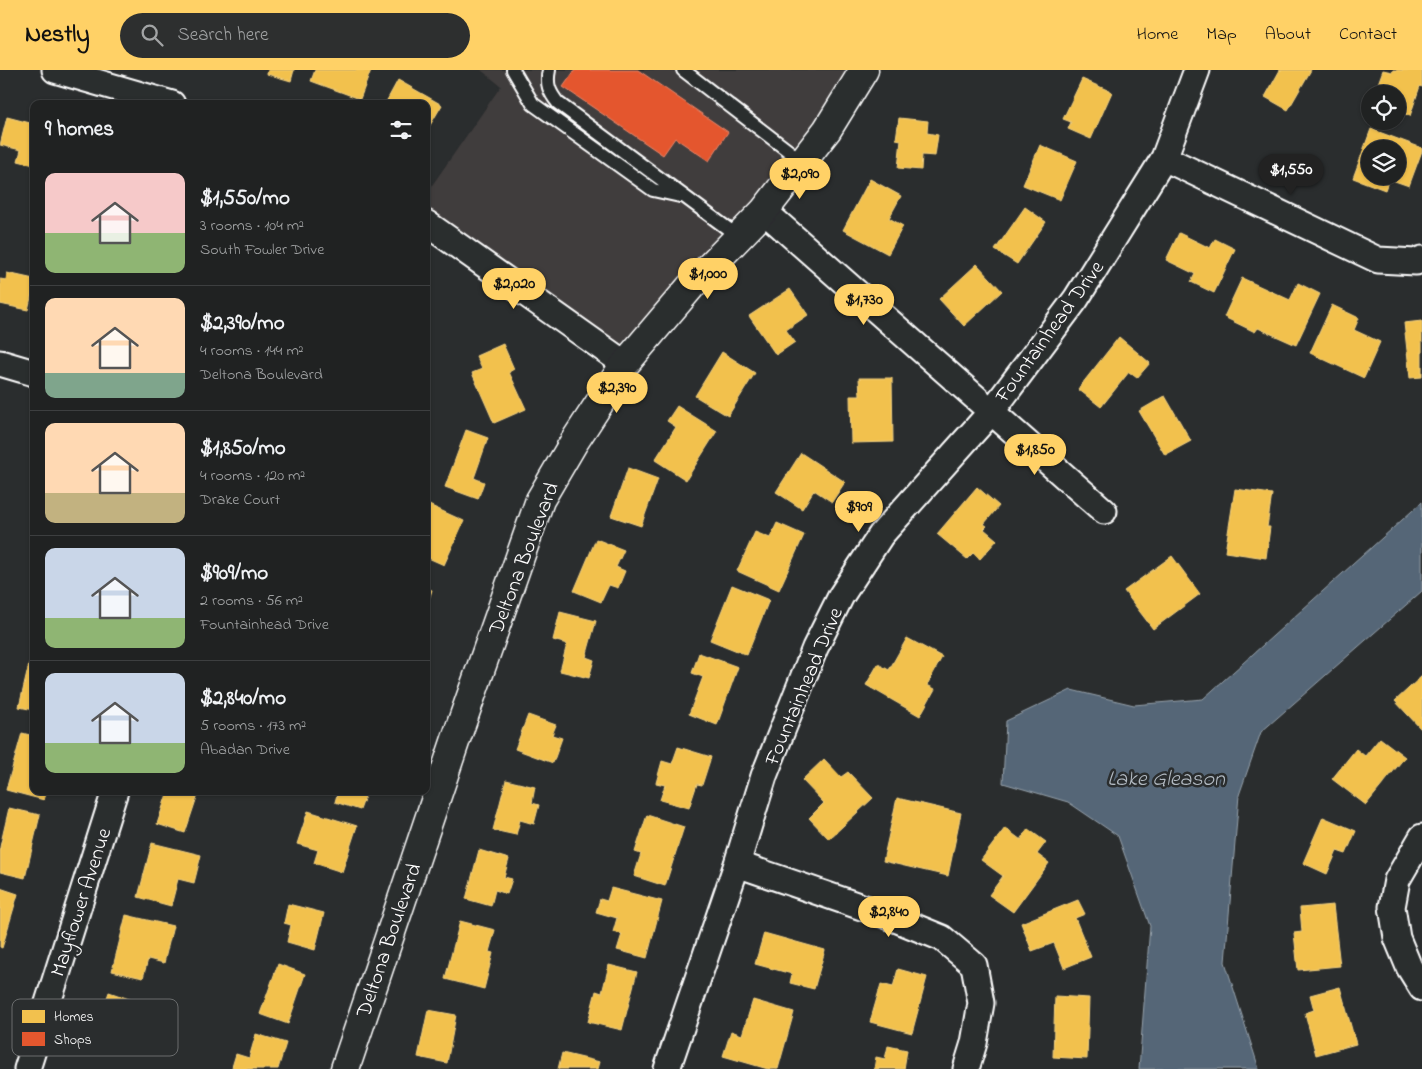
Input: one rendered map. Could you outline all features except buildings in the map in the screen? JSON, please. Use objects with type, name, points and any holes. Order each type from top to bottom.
[{"type":"street","points":[[55,70],[158,100]]},
{"type":"street","name":"Deltona Boulevard","points":[[345,1069],[456,739],[540,500],[574,442],[625,364],[692,285],[764,211],[827,130],[864,70]]},
{"type":"street","name":"Fountainhead Drive","points":[[667,1069],[737,864],[764,776],[815,648],[840,596],[881,536],[992,411],[1076,299],[1164,158],[1197,70]]},
{"type":"street","points":[[1164,158],[1378,260],[1417,260]]},
{"type":"street","points":[[764,211],[1104,510]]},
{"type":"street","points":[[430,226],[625,364]]},
{"type":"street","points":[[0,363],[30,372]]},
{"type":"street","name":"Mayflower Avenue","points":[[49,999],[114,795]]},
{"type":"street","points":[[1422,837],[1397,880],[1392,907],[1397,938],[1409,967],[1422,988]]},
{"type":"street","points":[[737,864],[888,916],[942,938],[974,965],[982,1003],[974,1043],[966,1069]]},
{"type":"street","name":"Mayflower Avenue","points":[[27,1069],[31,1056]]},
{"type":"lane","points":[[513,70],[533,104],[653,190],[684,197]]},
{"type":"lane","points":[[549,70],[548,87],[558,103],[739,237]]},
{"type":"lane","points":[[683,70],[803,162]]},
{"type":"shaded area","points":[[481,70],[851,70],[825,114],[762,194],[624,348],[430,211],[430,188],[501,86]]},
{"type":"water","name":"Lake Gleason","points":[[1422,502],[1422,591],[1261,732],[1239,795],[1225,962],[1259,1069],[1139,1069],[1150,926],[1118,836],[1068,802],[1003,783],[1006,721],[1071,690],[1134,705],[1203,699]]}]
